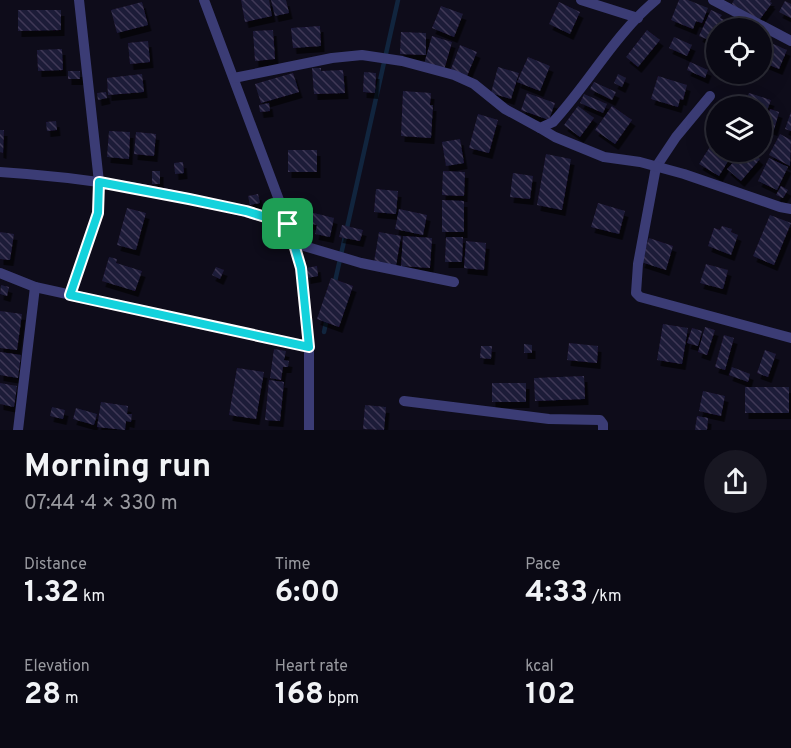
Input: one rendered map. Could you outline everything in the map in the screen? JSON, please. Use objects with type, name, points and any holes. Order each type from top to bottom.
[{"type":"street","points":[[70,295],[98,213],[99,182],[79,0]]},
{"type":"street","points":[[204,0],[288,224],[301,268],[309,347],[309,430]]},
{"type":"street","points":[[581,0],[638,18]]},
{"type":"street","points":[[540,128],[554,122],[581,86],[656,0]]},
{"type":"street","points":[[713,0],[791,41]]},
{"type":"street","points":[[234,78],[332,57],[362,55],[402,62],[454,75],[474,84],[505,109],[555,137],[604,157],[640,162],[684,174],[791,209]]},
{"type":"street","points":[[706,101],[676,137],[656,167],[638,264],[636,293],[638,296],[791,338]]},
{"type":"street","points":[[0,172],[99,182],[212,204],[288,224]]},
{"type":"street","points":[[294,243],[361,263],[454,282]]},
{"type":"street","points":[[0,273],[35,287],[309,347]]},
{"type":"street","points":[[18,430],[35,287]]},
{"type":"street","points":[[404,401],[549,419],[600,420],[603,430]]},
{"type":"building","points":[[241,0],[269,0],[272,16],[245,22]]},
{"type":"building","points":[[271,0],[286,0],[289,13],[275,16]]},
{"type":"building","points":[[679,0],[688,0],[708,8],[702,23],[696,21],[693,29],[671,20]]},
{"type":"building","points":[[734,0],[771,0],[772,3],[761,18],[750,18],[732,4]]},
{"type":"building","points":[[785,1],[791,4],[791,18],[779,12]]},
{"type":"building","points":[[142,2],[148,25],[117,33],[111,10]]},
{"type":"building","points":[[559,2],[580,12],[570,34],[549,24]]},
{"type":"building","points":[[441,6],[463,14],[454,37],[432,28]]},
{"type":"building","points":[[18,10],[61,10],[61,30],[18,31]]},
{"type":"building","points":[[711,10],[722,15],[720,18],[707,18]]},
{"type":"building","points":[[706,21],[706,39],[699,36]]},
{"type":"building","points":[[320,26],[321,46],[293,48],[291,28]]},
{"type":"building","points":[[273,30],[275,59],[255,61],[253,31]]},
{"type":"building","points":[[647,30],[660,40],[638,67],[626,57]]},
{"type":"building","points":[[401,32],[426,33],[426,55],[400,54]]},
{"type":"building","points":[[432,36],[452,42],[444,70],[424,64]]},
{"type":"building","points":[[674,37],[692,45],[687,56],[669,48]]},
{"type":"building","points":[[148,41],[150,62],[130,64],[128,43]]},
{"type":"building","points":[[772,43],[787,50],[779,69],[772,66]]},
{"type":"building","points":[[460,45],[477,52],[467,76],[451,69]]},
{"type":"building","points":[[62,49],[63,70],[38,71],[37,50]]},
{"type":"building","points":[[528,57],[550,66],[540,91],[517,82]]},
{"type":"building","points":[[690,62],[706,69],[706,75],[705,78],[687,70]]},
{"type":"building","points":[[498,67],[519,73],[511,99],[491,93]]},
{"type":"building","points":[[312,68],[321,68],[321,71],[343,70],[345,93],[314,94]]},
{"type":"building","points":[[68,71],[80,71],[80,79],[68,79]]},
{"type":"building","points":[[364,72],[376,73],[375,93],[363,92]]},
{"type":"building","points":[[293,73],[299,92],[261,103],[255,84]]},
{"type":"building","points":[[142,74],[144,92],[108,95],[107,78]]},
{"type":"building","points":[[618,74],[626,78],[622,87],[614,83]]},
{"type":"building","points":[[658,76],[687,85],[683,100],[680,99],[678,107],[651,99]]},
{"type":"building","points":[[594,82],[616,92],[612,100],[590,89]]},
{"type":"building","points":[[403,91],[431,93],[430,105],[433,105],[431,138],[401,136]]},
{"type":"building","points":[[106,92],[107,98],[98,100],[97,93]]},
{"type":"building","points":[[527,93],[555,103],[549,120],[521,110]]},
{"type":"building","points":[[584,94],[607,104],[603,113],[580,103]]},
{"type":"building","points":[[269,103],[270,111],[260,112],[259,105]]},
{"type":"building","points":[[578,106],[594,118],[580,137],[564,125]]},
{"type":"building","points":[[612,106],[632,120],[615,144],[595,130]]},
{"type":"building","points":[[772,110],[779,112],[774,130],[772,129]]},
{"type":"building","points":[[791,112],[791,131],[785,129]]},
{"type":"building","points":[[478,114],[498,120],[489,153],[469,148]]},
{"type":"building","points":[[56,121],[57,130],[47,131],[46,122]]},
{"type":"building","points":[[0,130],[4,130],[3,153],[0,152]]},
{"type":"building","points":[[109,131],[130,132],[129,159],[107,157]]},
{"type":"building","points":[[136,132],[156,134],[154,156],[134,154]]},
{"type":"building","points":[[780,134],[791,140],[790,166],[772,157],[772,149]]},
{"type":"building","points":[[460,139],[464,163],[446,166],[442,142]]},
{"type":"building","points":[[288,150],[317,150],[317,172],[288,172]]},
{"type":"building","points":[[706,153],[706,162],[728,162],[719,176],[699,164]]},
{"type":"building","points":[[546,154],[571,159],[562,210],[537,205]]},
{"type":"building","points":[[772,159],[788,167],[777,190],[758,181],[767,162],[772,162]]},
{"type":"building","points":[[183,162],[184,173],[175,174],[174,163]]},
{"type":"building","points":[[734,162],[757,162],[741,181],[727,169]]},
{"type":"building","points":[[152,171],[160,171],[160,184],[152,184]]},
{"type":"building","points":[[443,171],[465,172],[464,196],[442,195]]},
{"type":"building","points":[[513,173],[533,176],[530,199],[510,197]]},
{"type":"building","points":[[781,186],[788,190],[783,198],[776,195]]},
{"type":"building","points":[[376,189],[398,191],[396,214],[374,212]]},
{"type":"building","points":[[258,194],[260,203],[250,205],[248,196]]},
{"type":"building","points":[[442,200],[464,201],[464,232],[442,232]]},
{"type":"building","points":[[598,203],[625,211],[619,234],[591,227]]},
{"type":"building","points":[[127,208],[146,213],[136,250],[117,245]]},
{"type":"building","points":[[399,209],[427,215],[423,235],[395,229]]},
{"type":"building","points":[[310,212],[334,218],[330,237],[315,234],[317,225],[307,223]]},
{"type":"building","points":[[770,215],[791,223],[774,265],[753,256]]},
{"type":"building","points":[[342,225],[363,230],[360,241],[339,237]]},
{"type":"building","points":[[722,226],[732,229],[731,232],[738,235],[731,255],[708,246],[714,228],[720,230]]},
{"type":"building","points":[[0,232],[14,234],[10,260],[0,259]]},
{"type":"building","points":[[379,232],[401,236],[396,266],[374,262]]},
{"type":"building","points":[[403,236],[432,238],[430,268],[401,266]]},
{"type":"building","points":[[446,237],[463,237],[462,262],[445,262]]},
{"type":"building","points":[[649,238],[673,246],[666,270],[641,262]]},
{"type":"building","points":[[466,241],[486,243],[484,270],[464,268]]},
{"type":"building","points":[[109,257],[117,259],[116,263],[142,271],[135,291],[102,281]]},
{"type":"building","points":[[706,264],[728,270],[723,289],[700,283]]},
{"type":"building","points":[[317,266],[318,276],[307,278],[306,268]]},
{"type":"building","points":[[216,267],[224,270],[220,279],[212,275]]},
{"type":"building","points":[[331,278],[353,286],[339,327],[317,319]]},
{"type":"building","points":[[1,285],[9,287],[7,296],[0,294]]},
{"type":"building","points":[[0,311],[22,314],[17,350],[0,348]]},
{"type":"building","points":[[663,324],[688,328],[682,364],[657,360]]},
{"type":"building","points":[[705,327],[715,330],[707,355],[698,352]]},
{"type":"building","points":[[692,328],[702,331],[698,346],[687,343]]},
{"type":"building","points":[[724,335],[734,338],[725,370],[715,367]]},
{"type":"building","points":[[569,343],[598,346],[597,363],[567,360]]},
{"type":"building","points":[[524,344],[532,345],[532,353],[524,353]]},
{"type":"building","points":[[481,346],[492,346],[491,359],[480,358]]},
{"type":"building","points":[[274,349],[286,351],[284,360],[289,361],[288,367],[283,367],[281,380],[270,378]]},
{"type":"building","points":[[765,350],[776,354],[768,377],[757,373]]},
{"type":"building","points":[[0,352],[21,355],[18,378],[0,375]]},
{"type":"building","points":[[732,367],[750,374],[748,382],[729,375]]},
{"type":"building","points":[[237,368],[264,372],[256,419],[229,415]]},
{"type":"building","points":[[584,376],[585,399],[535,401],[534,378]]},
{"type":"building","points":[[269,380],[284,382],[280,421],[265,420]]},
{"type":"building","points":[[0,383],[17,386],[14,407],[0,404]]},
{"type":"building","points":[[492,383],[526,383],[526,402],[492,402]]},
{"type":"building","points":[[745,387],[789,387],[789,413],[745,413]]},
{"type":"building","points":[[703,391],[725,396],[721,416],[699,411]]},
{"type":"building","points":[[101,402],[128,406],[127,414],[132,414],[131,422],[126,421],[125,430],[97,427]]},
{"type":"building","points":[[365,405],[386,407],[384,430],[363,429]]},
{"type":"building","points":[[52,407],[65,410],[63,419],[50,416]]},
{"type":"building","points":[[76,408],[97,414],[94,425],[73,419]]},
{"type":"building","points":[[697,416],[708,418],[707,430],[695,430]]},
{"type":"waterway","points":[[334,286],[398,0]]},
{"type":"waterway","points":[[324,332],[327,318]]},
{"type":"route","points":[[99,182],[246,211],[288,224],[301,268],[309,347],[70,295],[98,213],[99,182]]}]
